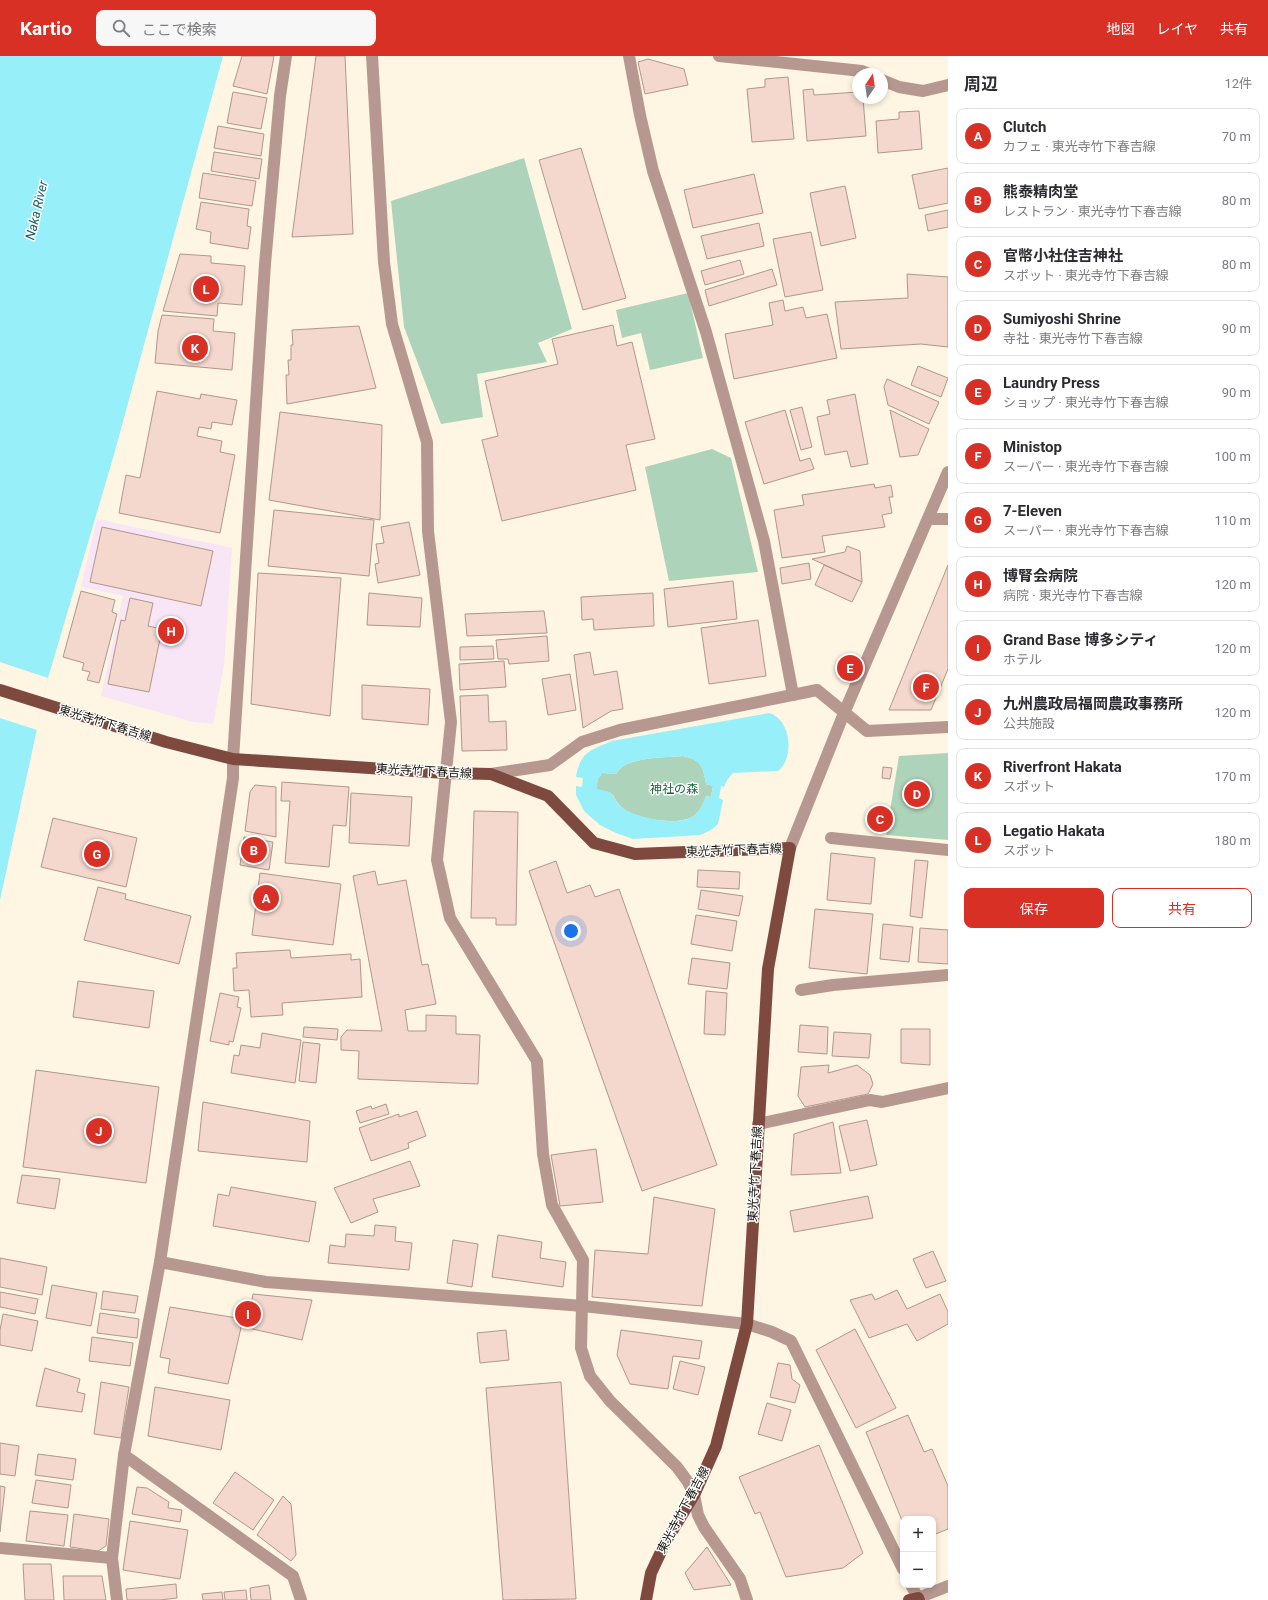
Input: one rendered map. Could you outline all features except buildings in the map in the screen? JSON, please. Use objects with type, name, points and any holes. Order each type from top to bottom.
[{"type":"main road","name":"東光寺竹下春吉線","points":[[0,690],[166,742],[233,759],[446,773],[491,774],[548,796],[594,843],[635,854],[790,848],[768,969],[747,1324],[716,1446],[694,1495],[666,1541],[651,1573],[646,1600]]},
{"type":"street","points":[[117,1600],[112,1558],[124,1455],[160,1262],[233,778],[265,264],[280,96],[286,56]]},
{"type":"street","points":[[372,56],[384,262],[392,324],[427,442],[428,531],[451,722],[437,860],[450,918],[537,1060],[542,1154],[552,1204],[583,1260],[582,1348],[590,1376],[610,1401],[677,1467],[688,1482],[694,1495],[698,1516],[704,1527],[740,1578],[747,1600]]},
{"type":"street","points":[[629,56],[653,171],[706,332],[764,541],[793,695]]},
{"type":"street","points":[[719,56],[852,70]]},
{"type":"street","points":[[888,82],[899,87],[923,91],[948,85]]},
{"type":"street","points":[[790,848],[844,713],[948,472]]},
{"type":"street","points":[[928,519],[948,519]]},
{"type":"street","points":[[491,774],[550,765],[582,742],[620,730],[817,690],[867,731],[948,727]]},
{"type":"street","points":[[831,838],[948,850]]},
{"type":"street","points":[[801,990],[833,985],[948,975]]},
{"type":"street","points":[[758,1124],[870,1100],[882,1102],[948,1088]]},
{"type":"street","points":[[160,1262],[266,1282],[583,1306],[747,1324],[772,1332],[791,1342],[900,1563]]},
{"type":"street","points":[[124,1455],[293,1576],[301,1600]]},
{"type":"street","points":[[0,1548],[112,1558]]},
{"type":"street","points":[[912,1588],[915,1599],[948,1586]]},
{"type":"shaded area","points":[[97,519],[232,548],[224,666],[213,724],[193,722],[101,696],[123,596],[81,587]]},
{"type":"green space","points":[[524,158],[572,329],[538,343],[547,362],[477,374],[483,417],[441,424],[404,327],[391,201]]},
{"type":"green space","points":[[688,293],[703,358],[650,370],[641,333],[622,338],[616,310]]},
{"type":"green space","points":[[712,449],[731,458],[758,572],[669,581],[645,467]]},
{"type":"green space","points":[[948,753],[948,840],[886,835],[899,756]]},
{"type":"green space","name":"神社の森","points":[[683,756],[694,760],[700,765],[704,773],[706,784],[713,786],[711,797],[706,796],[699,811],[689,818],[663,821],[636,815],[621,807],[613,795],[596,789],[598,779],[602,773],[616,774],[621,768],[636,761]]},
{"type":"water","name":"Naka River","points":[[0,56],[223,56],[113,458],[48,678],[0,900]]},
{"type":"water","points":[[769,713],[782,723],[788,739],[788,749],[787,757],[778,771],[733,773],[727,780],[724,787],[721,786],[719,798],[723,800],[718,824],[711,830],[700,835],[633,839],[600,825],[584,811],[576,795],[576,786],[582,787],[583,778],[576,777],[580,762],[592,750],[612,741]],"holes":[[[683,756],[697,762],[702,768],[706,784],[713,786],[711,797],[706,796],[699,811],[688,819],[669,821],[637,815],[621,807],[610,792],[597,789],[598,779],[602,773],[616,774],[621,768],[636,761]]]},
{"type":"pier","points":[[0,662],[48,678],[37,730],[0,718]]},
{"type":"place","name":"Legatio Hakata","points":[[206,289]]},
{"type":"place","name":"Riverfront Hakata","points":[[195,348]]},
{"type":"place","name":"博腎会病院","points":[[171,631]]},
{"type":"place","name":"Laundry Press","points":[[850,668]]},
{"type":"place","name":"Ministop","points":[[926,687]]},
{"type":"place","name":"Sumiyoshi Shrine","points":[[917,794]]},
{"type":"place","name":"官幣小社住吉神社","points":[[880,819]]},
{"type":"place","name":"熊泰精肉堂","points":[[254,850]]},
{"type":"place","name":"7-Eleven","points":[[97,854]]},
{"type":"place","name":"Clutch","points":[[266,898]]},
{"type":"place","name":"九州農政局福岡農政事務所","points":[[99,1131]]},
{"type":"place","name":"Grand Base 博多シティ","points":[[248,1314]]}]
